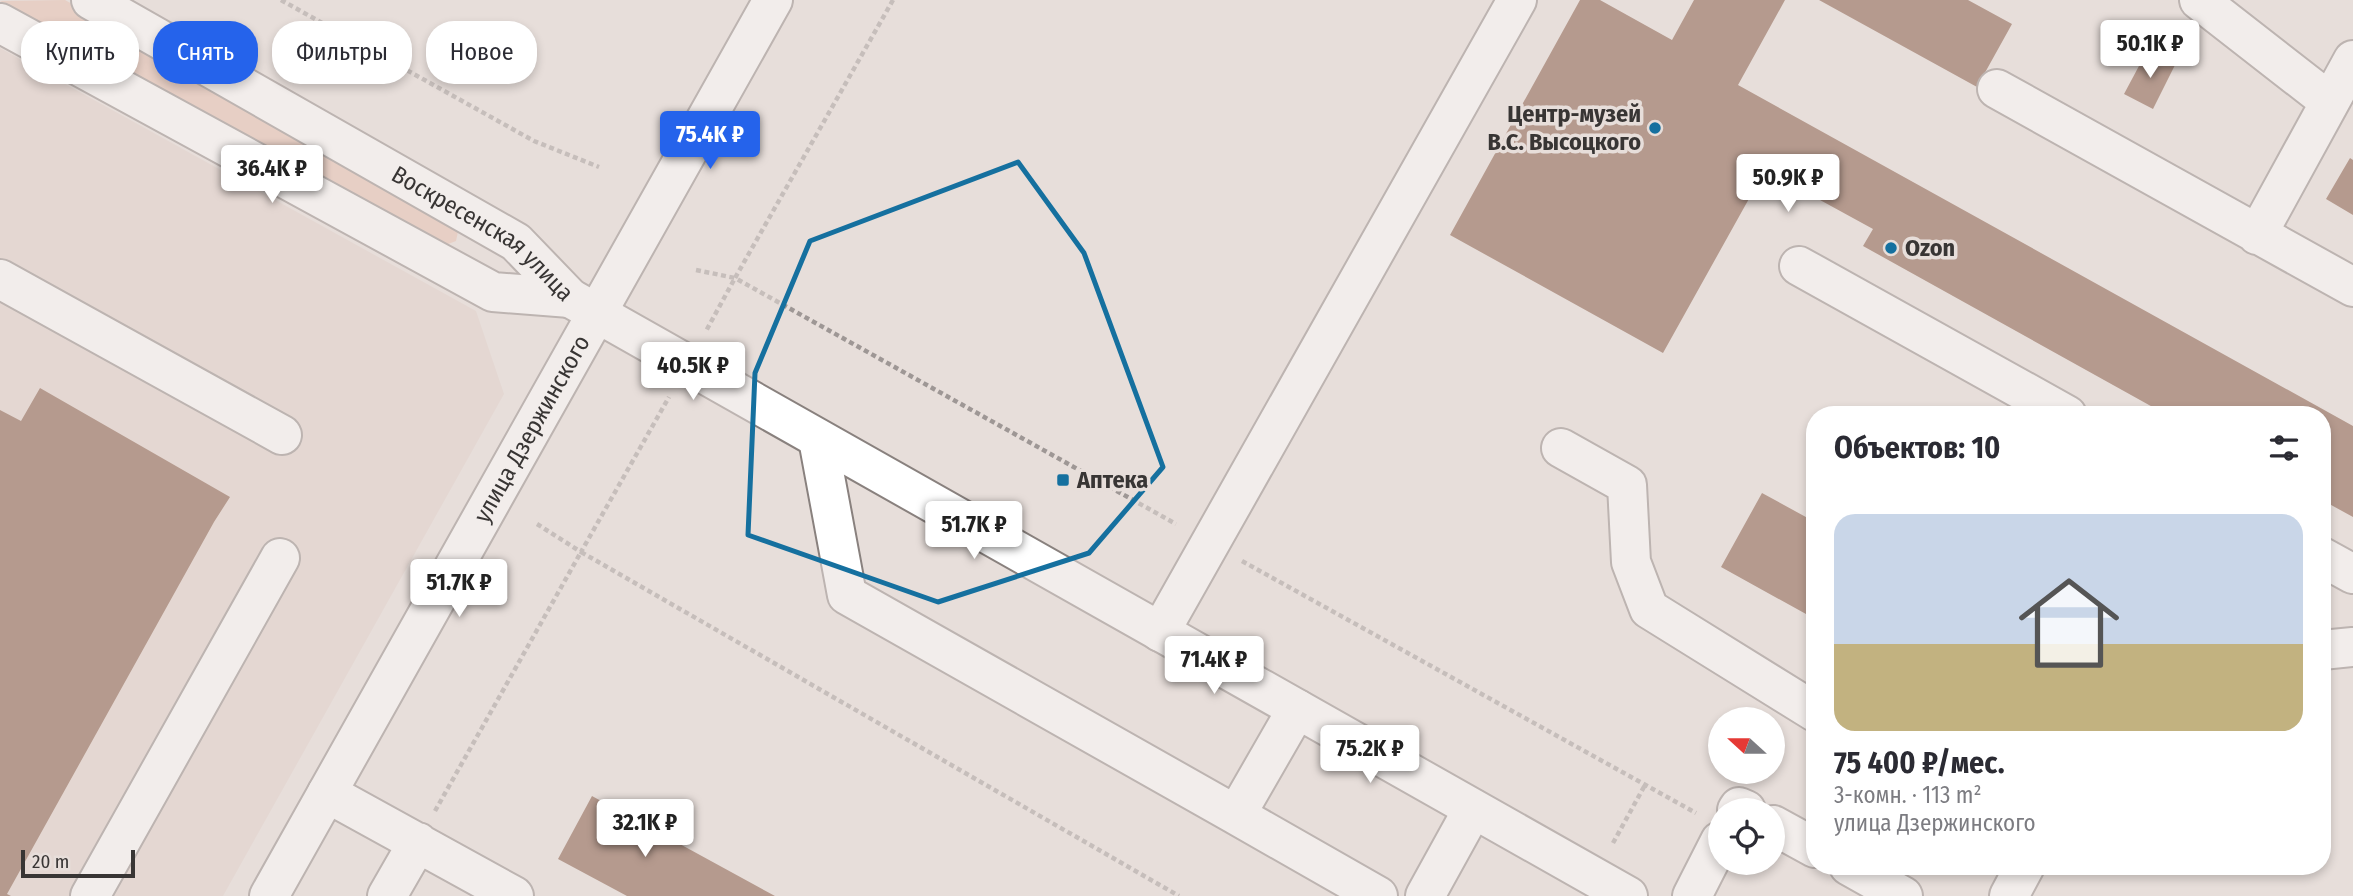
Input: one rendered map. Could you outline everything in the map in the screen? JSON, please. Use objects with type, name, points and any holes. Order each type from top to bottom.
[{"type":"main road","name":"Воскресенская улица","points":[[91,0],[516,242],[583,306]]},
{"type":"main road","name":"улица Дзержинского","points":[[269,896],[327,793],[583,306],[773,0]]},
{"type":"main road","points":[[1160,632],[1517,0]]},
{"type":"main road","points":[[2199,0],[2330,102]]},
{"type":"main road","name":"Воскресенская улица","points":[[0,23],[493,292],[583,306]]},
{"type":"main road","points":[[2257,235],[2353,60]]},
{"type":"main road","points":[[1997,89],[2353,287]]},
{"type":"main road","points":[[1799,266],[2051,406]]},
{"type":"main road","points":[[0,279],[282,435]]},
{"type":"main road","points":[[583,306],[1628,896]]},
{"type":"main road","points":[[818,439],[847,595],[1378,896]]},
{"type":"main road","points":[[1561,448],[1627,485],[1630,562],[1649,609],[1806,706]]},
{"type":"main road","points":[[90,896],[280,558]]},
{"type":"main road","points":[[2331,561],[2353,574]]},
{"type":"main road","points":[[2331,649],[2353,647]]},
{"type":"main road","points":[[1236,815],[1297,709]]},
{"type":"main road","points":[[327,793],[514,896]]},
{"type":"main road","points":[[1425,896],[1473,809]]},
{"type":"main road","points":[[1785,832],[1806,843]]},
{"type":"main road","points":[[387,896],[418,842]]},
{"type":"main road","points":[[1692,896],[1708,865]]},
{"type":"main road","points":[[1865,875],[1903,896]]},
{"type":"main road","points":[[2009,896],[2020,875]]},
{"type":"path","points":[[281,0],[534,141],[598,167]]},
{"type":"path","points":[[418,842],[893,0]]},
{"type":"path","points":[[696,270],[735,278]]},
{"type":"path","points":[[537,524],[580,552],[1179,896]]},
{"type":"highlighted area","points":[[1018,162],[1084,253],[1163,467],[1089,553],[938,602],[748,535],[755,373],[810,241]]},
{"type":"shaded area","points":[[65,0],[103,21],[36,21],[0,1]]},
{"type":"shaded area","points":[[139,41],[153,49],[153,84],[215,84],[446,213],[459,227],[456,241],[448,244],[435,243],[139,78]]},
{"type":"shaded area","points":[[0,48],[21,60],[21,84],[65,84],[476,311],[504,394],[223,896],[0,896]]},
{"type":"building","points":[[1580,0],[1600,0],[1672,40],[1694,0],[1785,0],[1738,85],[2317,406],[2151,406],[1863,246],[1873,229],[1765,170],[1663,353],[1450,235]]},
{"type":"building","points":[[1819,0],[1968,0],[2012,24],[1977,87]]},
{"type":"building","points":[[2147,51],[2175,65],[2153,109],[2124,94]]},
{"type":"building","points":[[2350,158],[2353,160],[2353,215],[2326,199]]},
{"type":"building","points":[[40,388],[230,497],[7,894],[11,896],[0,896],[0,410],[21,421]]},
{"type":"building","points":[[2331,414],[2353,426],[2353,517],[2331,505]]},
{"type":"building","points":[[1762,493],[1806,517],[1806,614],[1721,567]]},
{"type":"building","points":[[592,796],[775,896],[627,896],[558,859]]},
{"type":"place","name":"Центр-музей В.С. Высоцкого","points":[[1655,128]]},
{"type":"place","name":"Ozon","points":[[1891,248]]},
{"type":"place","name":"Аптека","points":[[1063,480]]}]
